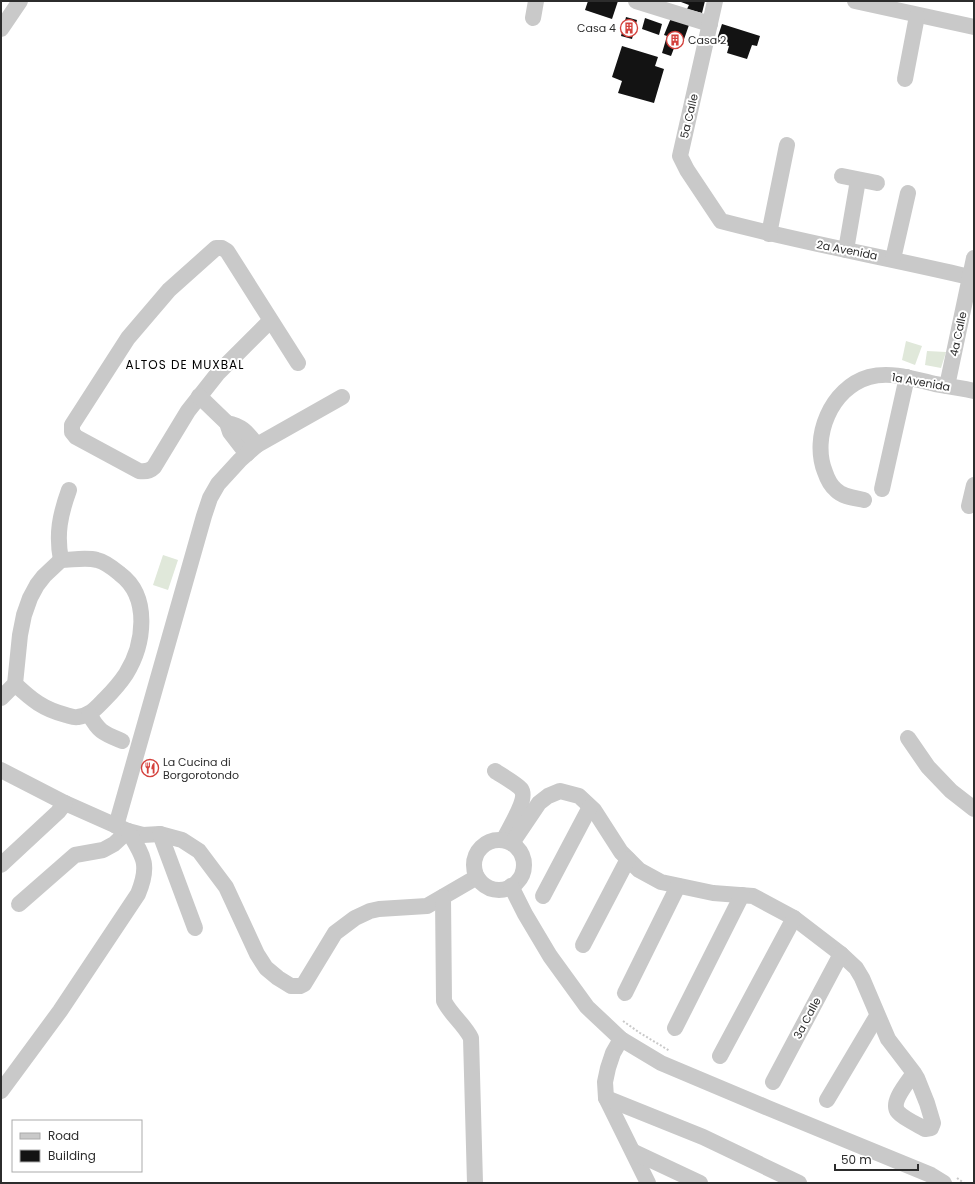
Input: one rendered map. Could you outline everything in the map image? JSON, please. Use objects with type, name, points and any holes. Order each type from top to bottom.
[{"type":"street","points":[[1,29],[20,1]]},
{"type":"street","points":[[532,18],[536,1]]},
{"type":"street","points":[[636,1],[710,24]]},
{"type":"street","name":"5a Calle","points":[[715,1],[680,156],[687,170],[721,221]]},
{"type":"street","points":[[855,1],[917,16],[974,27]]},
{"type":"street","points":[[900,1],[974,18]]},
{"type":"street","points":[[905,79],[917,16]]},
{"type":"street","points":[[769,234],[787,145]]},
{"type":"street","points":[[842,176],[877,183]]},
{"type":"street","points":[[846,250],[858,180]]},
{"type":"street","points":[[893,259],[908,193]]},
{"type":"street","name":"2a Avenida","points":[[721,221],[769,234],[893,259],[972,277]]},
{"type":"street","points":[[270,321],[218,373],[199,396],[188,411],[154,467],[148,471],[139,471],[76,437],[72,432],[72,425],[128,338],[169,290],[216,248],[222,248],[227,251],[298,363]]},
{"type":"street","name":"4a Calle","points":[[947,386],[972,277],[974,258]]},
{"type":"street","name":"1a Avenida","points":[[864,500],[837,492],[829,481],[822,464],[820,454],[824,424],[828,415],[846,390],[854,384],[870,377],[892,375],[974,391]]},
{"type":"street","points":[[882,489],[907,377]]},
{"type":"street","points":[[199,396],[227,423],[237,425],[247,433],[252,450]]},
{"type":"street","points":[[19,904],[75,855],[103,850],[114,844],[122,829],[210,498],[218,484],[252,450],[342,397]]},
{"type":"street","points":[[969,506],[974,485]]},
{"type":"street","points":[[61,560],[58,543],[59,528],[62,508],[69,490]]},
{"type":"street","points":[[1,698],[15,684],[20,635],[24,615],[30,598],[44,576],[61,560],[98,560],[111,567],[124,577],[132,586],[137,595],[141,610],[141,627],[139,642],[134,658],[126,674],[114,690],[89,714],[76,718],[45,708],[31,699],[15,684]]},
{"type":"street","points":[[89,714],[96,728],[105,734],[122,741]]},
{"type":"street","points":[[908,738],[928,767],[951,791],[974,809]]},
{"type":"street","points":[[1,770],[65,803],[122,829],[143,835],[160,834],[182,840],[199,851],[226,887],[257,954],[266,968],[291,986],[304,984],[335,933],[355,918],[370,911],[379,909],[427,906],[478,877]]},
{"type":"street","points":[[495,771],[518,785],[524,794],[508,842]]},
{"type":"street","points":[[508,842],[539,803],[548,796],[560,791],[580,796],[594,810],[621,852],[639,870],[661,882],[678,886],[713,893],[753,896],[794,918],[841,954],[856,968],[862,978],[883,1030],[894,1048],[914,1073]]},
{"type":"street","points":[[1,864],[58,812],[65,803]]},
{"type":"street","points":[[543,896],[590,807]]},
{"type":"street","points":[[1,1091],[60,1011],[138,894],[142,884],[145,865],[139,851],[122,829]]},
{"type":"street","points":[[160,834],[195,928]]},
{"type":"street","points":[[494,840],[508,842],[519,850],[524,860],[523,870],[519,879],[511,886],[502,889],[493,889],[484,884],[478,877],[475,868],[475,859],[479,850],[485,844],[494,840]]},
{"type":"street","points":[[582,945],[628,859]]},
{"type":"street","points":[[511,886],[525,914],[555,962],[587,1007],[621,1039],[661,1063],[932,1175],[944,1183]]},
{"type":"street","points":[[625,993],[678,886]]},
{"type":"street","points":[[675,1028],[742,895]]},
{"type":"street","points":[[443,897],[444,1001],[452,1016],[466,1028],[471,1038],[475,1183]]},
{"type":"street","points":[[720,1056],[794,918]]},
{"type":"street","name":"3a Calle","points":[[773,1082],[841,954]]},
{"type":"street","points":[[827,1100],[877,1016]]},
{"type":"street","points":[[621,1039],[613,1053],[604,1082],[606,1098],[648,1183]]},
{"type":"street","points":[[606,1098],[703,1137],[799,1183]]},
{"type":"street","points":[[634,1152],[700,1183]]},
{"type":"shaded area","points":[[906,341],[922,346],[915,365],[902,360]]},
{"type":"shaded area","points":[[927,351],[946,352],[941,368],[925,365]]},
{"type":"shaded area","points":[[163,555],[178,560],[168,590],[153,585]]},
{"type":"building","points":[[588,1],[618,1],[612,19],[585,10]]},
{"type":"building","points":[[681,1],[705,1],[702,13],[687,9],[689,5]]},
{"type":"building","name":"Casa 4","points":[[626,17],[637,20],[632,39],[621,36]]},
{"type":"building","points":[[645,18],[662,24],[659,35],[642,29]]},
{"type":"building","name":"Casa 2","points":[[671,18],[689,25],[682,45],[676,43],[671,56],[662,53],[667,36],[664,35]]},
{"type":"building","points":[[722,24],[760,36],[757,46],[752,45],[747,59],[727,53],[729,46],[716,42]]},
{"type":"building","points":[[622,46],[658,57],[655,66],[664,69],[654,103],[618,93],[622,81],[612,77]]},
{"type":"place","name":"Casa 4","points":[[629,28]]},
{"type":"place","name":"Casa 2","points":[[675,40]]},
{"type":"place","name":"La Cucina di Borgorotondo","points":[[150,768]]},
{"type":"district","name":"ALTOS DE MUXBAL","points":[[185,364]]}]
